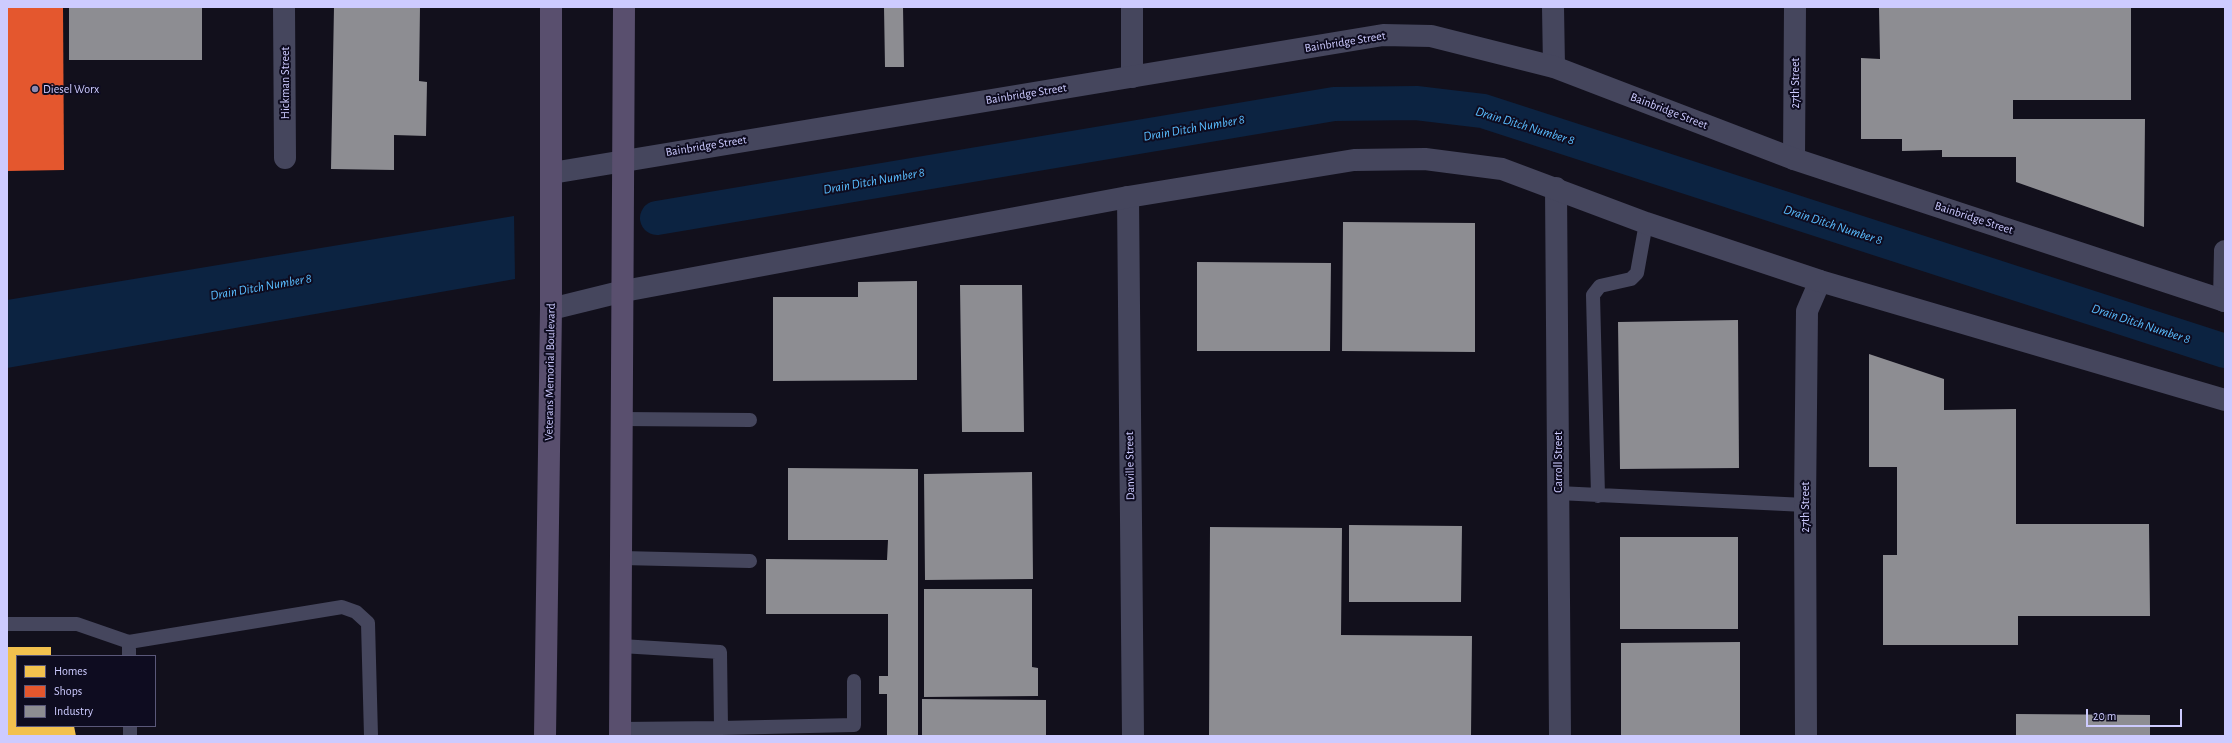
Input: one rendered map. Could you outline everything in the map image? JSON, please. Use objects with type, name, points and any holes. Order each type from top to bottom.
[{"type":"main road","name":"Veterans Memorial Boulevard","points":[[545,736],[552,309],[551,7]]},
{"type":"main road","points":[[620,733],[624,291],[624,7]]},
{"type":"street","name":"Hickman Street","points":[[284,7],[285,158]]},
{"type":"street","points":[[1132,7],[1132,77]]},
{"type":"street","points":[[1554,7],[1554,67]]},
{"type":"street","name":"27th Street","points":[[1794,159],[1795,7]]},
{"type":"street","name":"Bainbridge Street","points":[[552,173],[1383,35],[1431,36],[1554,67],[1794,159],[2224,301]]},
{"type":"street","points":[[552,309],[624,291],[1128,197],[1354,160],[1425,159],[1502,169],[1646,223],[1820,281],[2225,400]]},
{"type":"street","name":"Carroll Street","points":[[1556,188],[1560,736]]},
{"type":"street","name":"Danville Street","points":[[1128,197],[1133,736]]},
{"type":"street","points":[[2224,301],[2225,251]]},
{"type":"street","name":"27th Street","points":[[1806,736],[1805,505],[1807,311],[1820,281]]},
{"type":"lane","points":[[1598,496],[1593,295],[1600,286],[1631,279],[1638,273],[1646,223]]},
{"type":"lane","points":[[622,419],[750,420]]},
{"type":"lane","points":[[1558,493],[1805,505]]},
{"type":"lane","points":[[622,558],[750,561]]},
{"type":"lane","points":[[7,624],[77,624],[129,642],[342,607],[356,612],[368,623],[371,736]]},
{"type":"lane","points":[[129,642],[129,655]]},
{"type":"lane","points":[[621,646],[720,652],[720,728]]},
{"type":"lane","points":[[620,733],[720,728],[854,725],[854,681]]},
{"type":"water","points":[[514,216],[515,279],[7,368],[7,300]]},
{"type":"building: Homes","points":[[7,647],[51,647],[51,655],[16,655],[16,727],[74,727],[76,736],[7,736]]},
{"type":"building: Shops","name":"Diesel Worx","points":[[7,7],[63,7],[64,170],[7,171]]},
{"type":"building: Industry","points":[[69,7],[202,7],[202,60],[69,60]]},
{"type":"building: Industry","points":[[334,7],[420,7],[419,81],[427,82],[426,136],[394,135],[394,170],[331,169]]},
{"type":"building: Industry","points":[[884,7],[903,7],[904,67],[885,67]]},
{"type":"building: Industry","points":[[1879,7],[2131,7],[2131,100],[2013,100],[2013,119],[2145,119],[2144,227],[2016,182],[2016,157],[1942,157],[1942,150],[1902,151],[1902,139],[1861,139],[1861,58],[1880,59]]},
{"type":"building: Industry","points":[[1343,222],[1475,223],[1475,352],[1342,351]]},
{"type":"building: Industry","points":[[1197,262],[1331,263],[1330,351],[1197,351]]},
{"type":"building: Industry","points":[[917,281],[917,380],[773,381],[773,297],[858,297],[858,282]]},
{"type":"building: Industry","points":[[960,285],[1022,285],[1024,432],[962,432]]},
{"type":"building: Industry","points":[[1738,320],[1739,468],[1620,469],[1618,322]]},
{"type":"building: Industry","points":[[1869,354],[1944,379],[1944,410],[2016,409],[2016,524],[2149,524],[2150,616],[2018,616],[2018,645],[1883,645],[1883,555],[1897,555],[1897,467],[1869,467]]},
{"type":"building: Industry","points":[[788,468],[918,469],[918,736],[887,736],[887,694],[879,694],[879,676],[888,676],[888,614],[766,614],[766,559],[887,560],[888,540],[788,540]]},
{"type":"building: Industry","points":[[1032,472],[1033,579],[925,580],[924,474]]},
{"type":"building: Industry","points":[[1349,525],[1462,526],[1461,602],[1349,602]]},
{"type":"building: Industry","points":[[1210,527],[1342,528],[1341,635],[1472,636],[1471,736],[1209,736]]},
{"type":"building: Industry","points":[[1620,537],[1738,537],[1738,629],[1620,629]]},
{"type":"building: Industry","points":[[924,589],[1032,589],[1032,667],[1038,668],[1038,696],[924,697]]},
{"type":"building: Industry","points":[[1740,642],[1740,736],[1621,736],[1621,643]]},
{"type":"building: Industry","points":[[922,699],[1046,700],[1046,736],[922,736]]},
{"type":"building: Industry","points":[[2016,714],[2150,715],[2150,736],[2016,736]]},
{"type":"waterway","name":"Drain Ditch Number 8","points":[[657,218],[1334,104],[1416,103],[1483,111],[2225,351]]},
{"type":"place","name":"Diesel Worx","points":[[35,89]]}]
